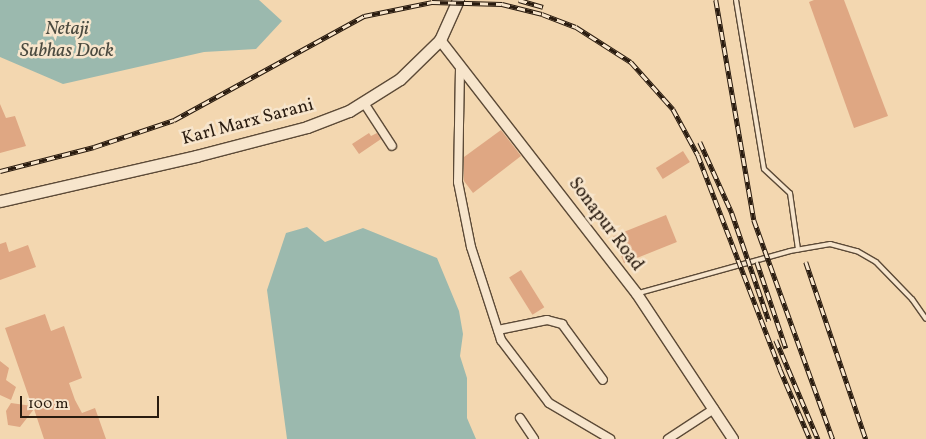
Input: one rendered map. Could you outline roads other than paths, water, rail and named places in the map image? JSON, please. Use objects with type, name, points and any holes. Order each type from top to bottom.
[{"type":"main road","name":"Karl Marx Sarani","points":[[0,202],[298,129],[364,103],[400,79],[440,40],[458,0]]},
{"type":"street","name":"Sonapur Road","points":[[440,40],[460,68],[553,182],[637,294],[733,439]]},
{"type":"street","points":[[460,68],[458,182],[471,247],[498,330],[510,355],[545,400],[610,439]]},
{"type":"street","points":[[364,103],[392,146]]},
{"type":"street","points":[[498,330],[547,320],[562,324],[603,380]]},
{"type":"street","points":[[668,439],[714,409]]},
{"type":"street","points":[[520,418],[534,439]]},
{"type":"lane","points":[[736,0],[764,169],[790,193],[798,250]]},
{"type":"lane","points":[[637,294],[798,250],[830,244],[857,251],[890,274],[926,319]]},
{"type":"water","name":"Netaji Subhas Dock","points":[[0,0],[259,0],[282,21],[256,49],[204,52],[63,84],[0,57]]},
{"type":"water","points":[[307,227],[325,242],[363,228],[437,258],[459,311],[463,334],[460,356],[467,378],[467,418],[476,439],[287,439],[267,290],[286,233]]},
{"type":"railway","points":[[519,0],[543,7]]},
{"type":"railway","points":[[716,0],[754,220],[833,439]]},
{"type":"railway","points":[[0,171],[94,147],[174,120],[364,16],[432,2],[502,4],[542,14],[576,27],[631,62],[673,109],[698,155],[780,369],[810,439]]},
{"type":"railway","points":[[700,142],[732,213],[769,321]]},
{"type":"railway","points":[[757,262],[786,348]]},
{"type":"railway","points":[[806,262],[866,439]]},
{"type":"railway","points":[[776,340],[818,439]]}]
